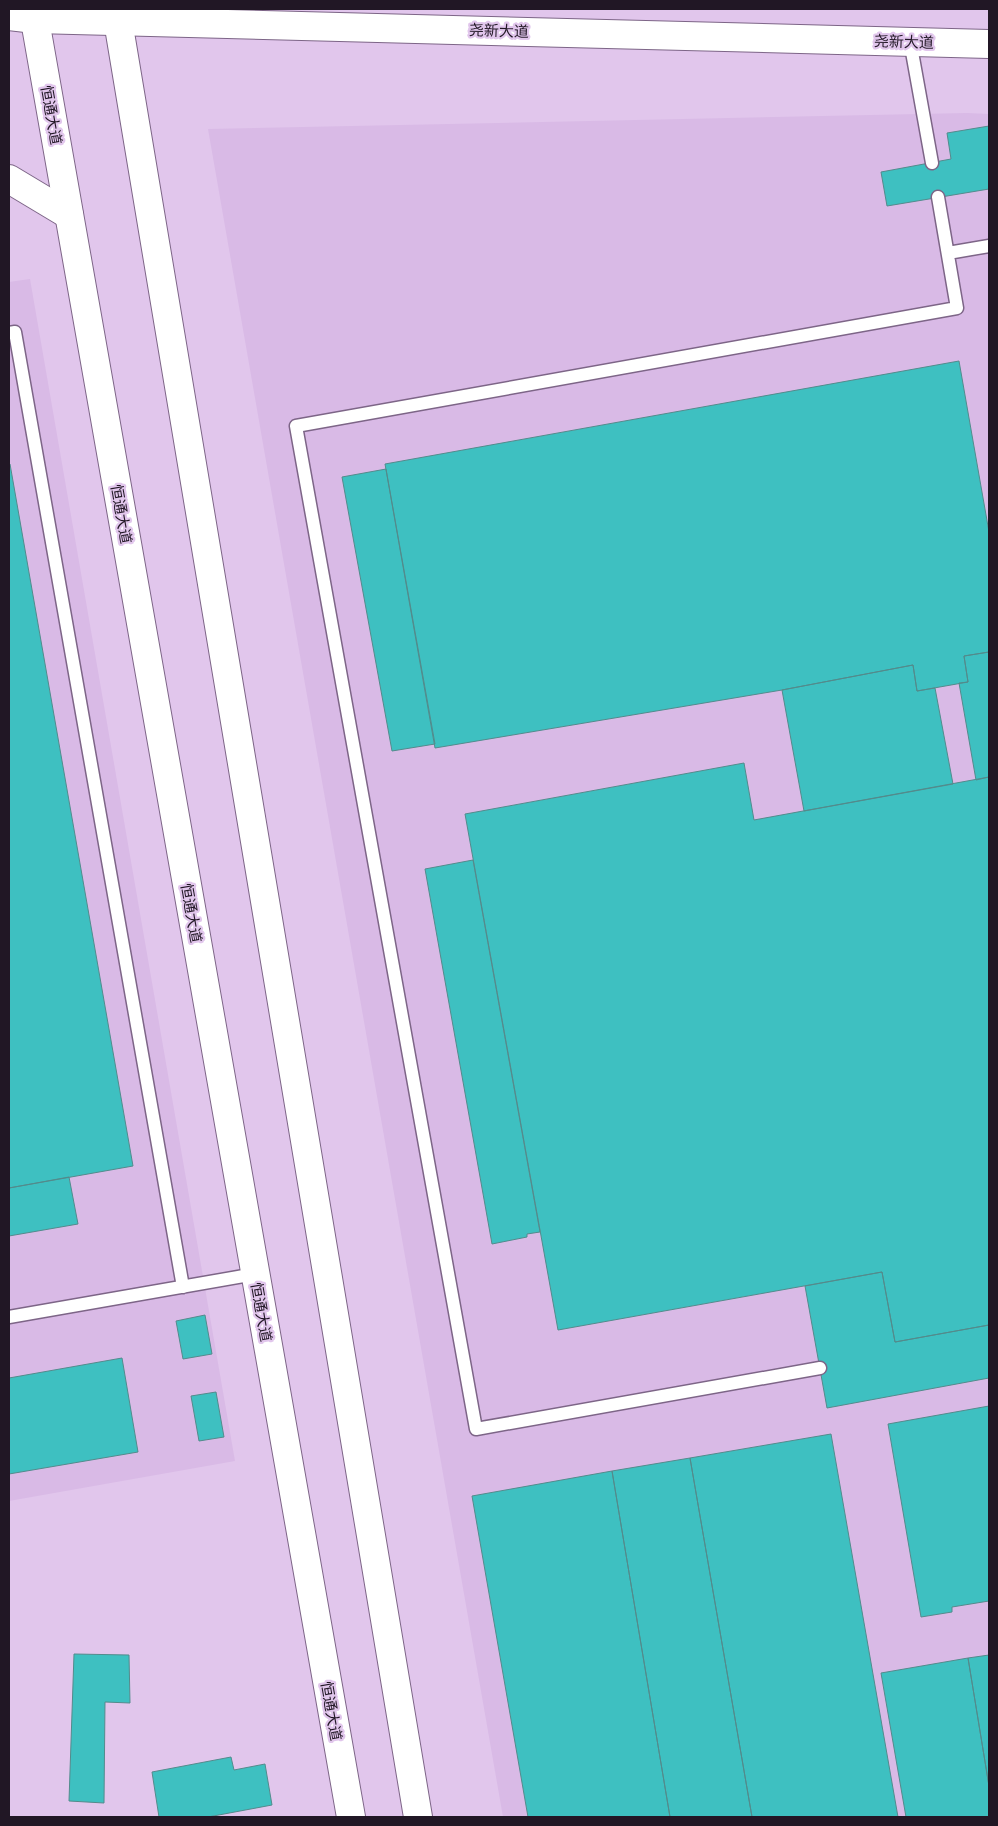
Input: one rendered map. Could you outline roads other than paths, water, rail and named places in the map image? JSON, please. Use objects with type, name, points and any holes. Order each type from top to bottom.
[{"type":"main road","name":"尧新大道","points":[[26,15],[117,14],[989,44]]},
{"type":"main road","points":[[117,14],[418,1817]]},
{"type":"main road","name":"恒通大道","points":[[26,15],[69,216],[351,1817]]},
{"type":"main road","points":[[9,179],[69,216]]},
{"type":"lane","points":[[910,41],[932,163]]},
{"type":"lane","points":[[820,1368],[476,1429],[296,426],[957,308],[938,197]]},
{"type":"lane","points":[[948,253],[989,246]]},
{"type":"lane","points":[[9,333],[15,332],[183,1287]]},
{"type":"lane","points":[[9,1317],[255,1274]]}]
